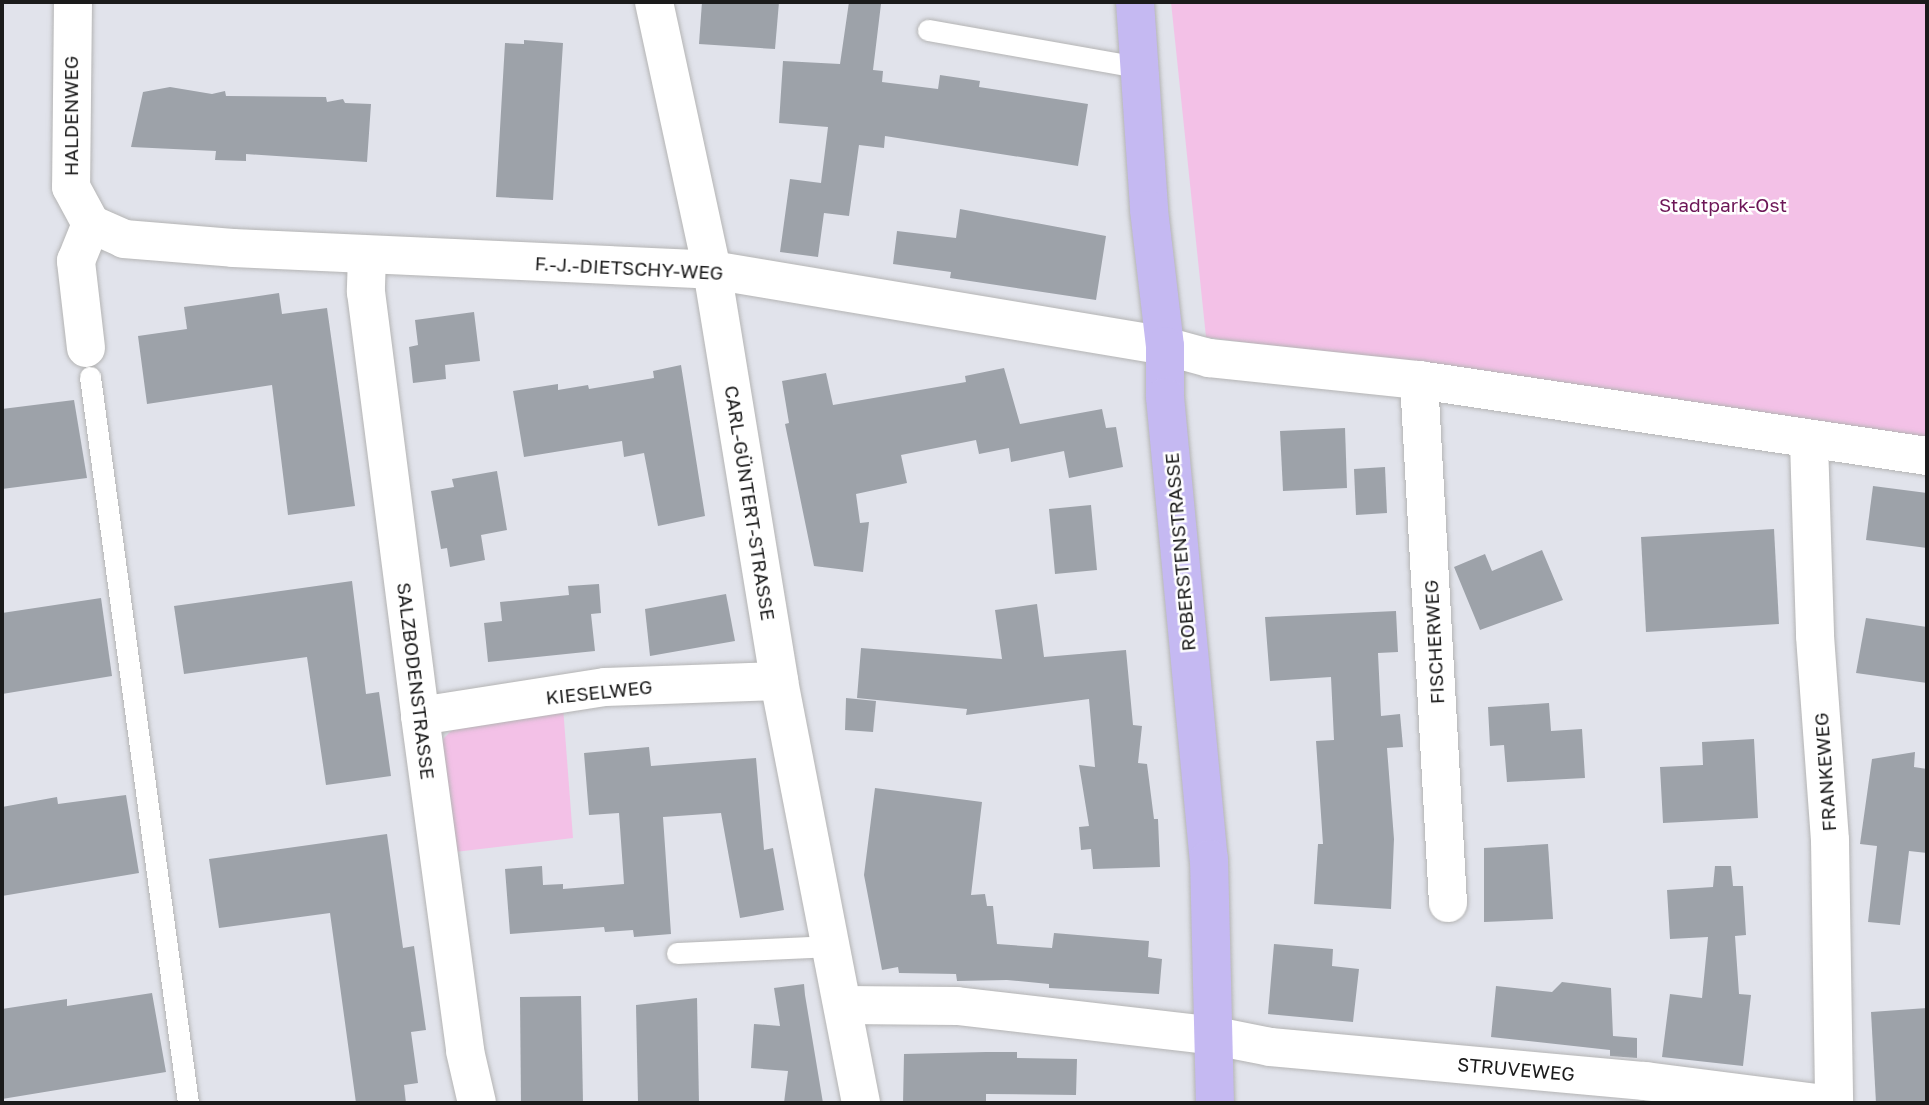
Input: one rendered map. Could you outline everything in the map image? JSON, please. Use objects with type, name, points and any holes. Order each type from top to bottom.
[{"type":"street","name":"HALDENWEG","points":[[73,2],[71,187],[91,224]]},
{"type":"street","name":"CARL-GÜNTERT-STRASSE","points":[[654,2],[712,270],[779,681],[833,946],[861,1103]]},
{"type":"street","name":"ROBERSTENSTRASSE","points":[[1135,2],[1138,66],[1165,346],[1165,397],[1209,859],[1215,1103]]},
{"type":"street","name":"F.-J.-DIETSCHY-WEG","points":[[91,224],[124,239],[367,257],[712,270],[1165,346]]},
{"type":"street","points":[[88,363],[76,261],[91,224]]},
{"type":"street","name":"SALZBODENSTRASSE","points":[[367,257],[366,292],[420,716],[465,1051],[477,1103]]},
{"type":"street","points":[[1165,346],[1209,358],[1419,380],[1809,442],[1927,456]]},
{"type":"street","name":"FISCHERWEG","points":[[1419,380],[1448,903]]},
{"type":"street","name":"FRANKEWEG","points":[[1809,442],[1815,636],[1830,840],[1834,1103]]},
{"type":"street","name":"KIESELWEG","points":[[420,716],[605,687],[779,681]]},
{"type":"street","name":"STRUVEWEG","points":[[844,1005],[957,1006],[1215,1037],[1269,1048],[1645,1081],[1816,1103]]},
{"type":"lane","points":[[928,30],[1138,66]]},
{"type":"lane","points":[[88,363],[188,1103]]},
{"type":"lane","points":[[677,953],[833,946]]},
{"type":"green space","name":"Stadtpark-Ost","points":[[1171,2],[1927,2],[1927,438],[1206,337]]},
{"type":"green space","points":[[563,707],[573,838],[455,852],[438,752],[444,738],[454,728]]},
{"type":"building","points":[[702,2],[779,2],[775,49],[699,44]]},
{"type":"building","points":[[849,2],[881,4],[873,70],[883,71],[882,82],[938,89],[940,75],[980,81],[979,87],[1088,104],[1078,166],[885,136],[884,148],[859,145],[849,216],[824,213],[818,257],[780,252],[790,179],[821,183],[828,127],[779,123],[783,61],[840,64]]},
{"type":"building","points":[[524,40],[563,43],[553,200],[496,197],[505,43],[524,44]]},
{"type":"building","points":[[170,87],[212,94],[225,91],[226,96],[326,97],[327,102],[343,99],[345,103],[371,104],[367,162],[246,154],[246,161],[215,160],[216,151],[131,147],[143,92]]},
{"type":"building","points":[[960,209],[1106,236],[1096,300],[950,278],[951,272],[893,264],[897,231],[956,238]]},
{"type":"building","points":[[279,293],[282,314],[327,308],[355,506],[288,515],[272,385],[147,404],[138,336],[187,329],[184,307]]},
{"type":"building","points":[[474,312],[480,361],[445,365],[446,379],[413,383],[409,347],[418,345],[415,320]]},
{"type":"building","points":[[681,365],[705,516],[658,526],[644,453],[624,457],[622,441],[524,457],[513,391],[558,384],[558,390],[588,385],[589,389],[654,378],[653,371]]},
{"type":"building","points":[[1004,368],[1020,424],[1102,409],[1106,428],[1116,427],[1123,467],[1069,478],[1064,451],[1011,462],[1009,448],[979,454],[976,440],[901,455],[907,483],[856,494],[860,523],[869,522],[863,572],[814,566],[785,424],[789,423],[782,381],[826,373],[833,405],[966,382],[965,376]]},
{"type":"building","points":[[74,400],[87,478],[2,489],[2,409]]},
{"type":"building","points":[[1345,428],[1347,488],[1283,491],[1280,431]]},
{"type":"building","points":[[1385,467],[1387,513],[1356,515],[1354,469]]},
{"type":"building","points":[[497,471],[507,530],[481,535],[485,560],[450,567],[447,548],[441,549],[431,491],[454,487],[452,479]]},
{"type":"building","points":[[1873,486],[1927,493],[1927,548],[1866,540]]},
{"type":"building","points":[[1091,505],[1097,570],[1055,574],[1049,509]]},
{"type":"building","points":[[1774,529],[1779,624],[1646,632],[1641,537]]},
{"type":"building","points":[[1542,550],[1563,600],[1480,630],[1454,567],[1485,554],[1492,571]]},
{"type":"building","points":[[352,581],[366,694],[379,692],[391,776],[326,785],[307,657],[184,674],[174,606]]},
{"type":"building","points":[[599,584],[601,613],[591,614],[595,651],[488,662],[484,623],[502,621],[500,602],[569,595],[568,586]]},
{"type":"building","points":[[726,594],[735,641],[650,656],[645,609]]},
{"type":"building","points":[[101,598],[112,676],[2,694],[2,613]]},
{"type":"building","points":[[1037,604],[1044,657],[1126,650],[1133,725],[1142,726],[1138,763],[1147,764],[1154,819],[1158,819],[1160,867],[1093,869],[1091,849],[1081,850],[1079,827],[1089,826],[1079,765],[1095,767],[1089,699],[966,715],[967,709],[857,698],[861,648],[1002,659],[995,610]]},
{"type":"building","points":[[1396,611],[1398,652],[1378,653],[1381,716],[1400,714],[1403,747],[1387,748],[1394,839],[1391,909],[1314,904],[1318,844],[1323,844],[1316,741],[1334,740],[1331,677],[1270,681],[1265,617]]},
{"type":"building","points":[[1866,618],[1927,627],[1927,683],[1856,673]]},
{"type":"building","points":[[846,698],[876,701],[873,732],[845,730]]},
{"type":"building","points":[[1549,703],[1551,731],[1582,729],[1585,778],[1507,782],[1504,745],[1490,746],[1488,707]]},
{"type":"building","points":[[1754,739],[1758,818],[1663,823],[1660,767],[1703,765],[1702,742]]},
{"type":"building","points":[[649,747],[651,766],[756,758],[764,850],[773,848],[784,910],[740,918],[721,813],[663,817],[671,934],[634,937],[633,930],[605,932],[604,927],[510,934],[505,869],[542,866],[543,885],[563,884],[563,889],[624,884],[619,813],[589,815],[584,753]]},
{"type":"building","points":[[1915,752],[1914,767],[1927,769],[1927,853],[1909,851],[1900,925],[1868,922],[1877,846],[1860,844],[1872,759]]},
{"type":"building","points":[[875,788],[982,802],[971,895],[985,894],[987,906],[993,906],[997,944],[1052,948],[1054,933],[1149,941],[1148,957],[1162,959],[1159,994],[1049,988],[1049,984],[1007,980],[957,981],[956,974],[899,973],[898,967],[882,970],[864,875]]},
{"type":"building","points":[[126,795],[139,873],[2,896],[2,807],[57,797],[58,804]]},
{"type":"building","points":[[387,834],[403,948],[414,946],[426,1030],[411,1032],[418,1083],[404,1085],[406,1103],[356,1103],[330,913],[219,928],[209,859]]},
{"type":"building","points":[[1548,844],[1553,919],[1484,922],[1484,848]]},
{"type":"building","points":[[1715,866],[1731,866],[1733,886],[1743,886],[1746,935],[1735,936],[1739,994],[1751,995],[1743,1066],[1662,1057],[1670,994],[1702,998],[1708,937],[1670,939],[1667,890],[1713,887]]},
{"type":"building","points":[[1274,944],[1333,949],[1332,966],[1359,969],[1353,1022],[1268,1014]]},
{"type":"building","points":[[1562,982],[1611,988],[1613,1036],[1637,1038],[1637,1058],[1610,1056],[1610,1050],[1491,1037],[1496,986],[1552,992]]},
{"type":"building","points":[[804,984],[823,1103],[784,1103],[788,1071],[751,1068],[754,1024],[780,1026],[774,988]]},
{"type":"building","points":[[152,993],[166,1072],[2,1099],[2,1009],[67,999],[67,1006]]},
{"type":"building","points":[[581,996],[583,1103],[521,1103],[520,997]]},
{"type":"building","points":[[697,998],[699,1103],[638,1103],[636,1005]]},
{"type":"building","points":[[1927,1008],[1926,1103],[1876,1103],[1871,1012]]},
{"type":"building","points":[[1017,1052],[1017,1058],[1077,1059],[1076,1095],[986,1094],[986,1103],[903,1103],[904,1054]]}]
